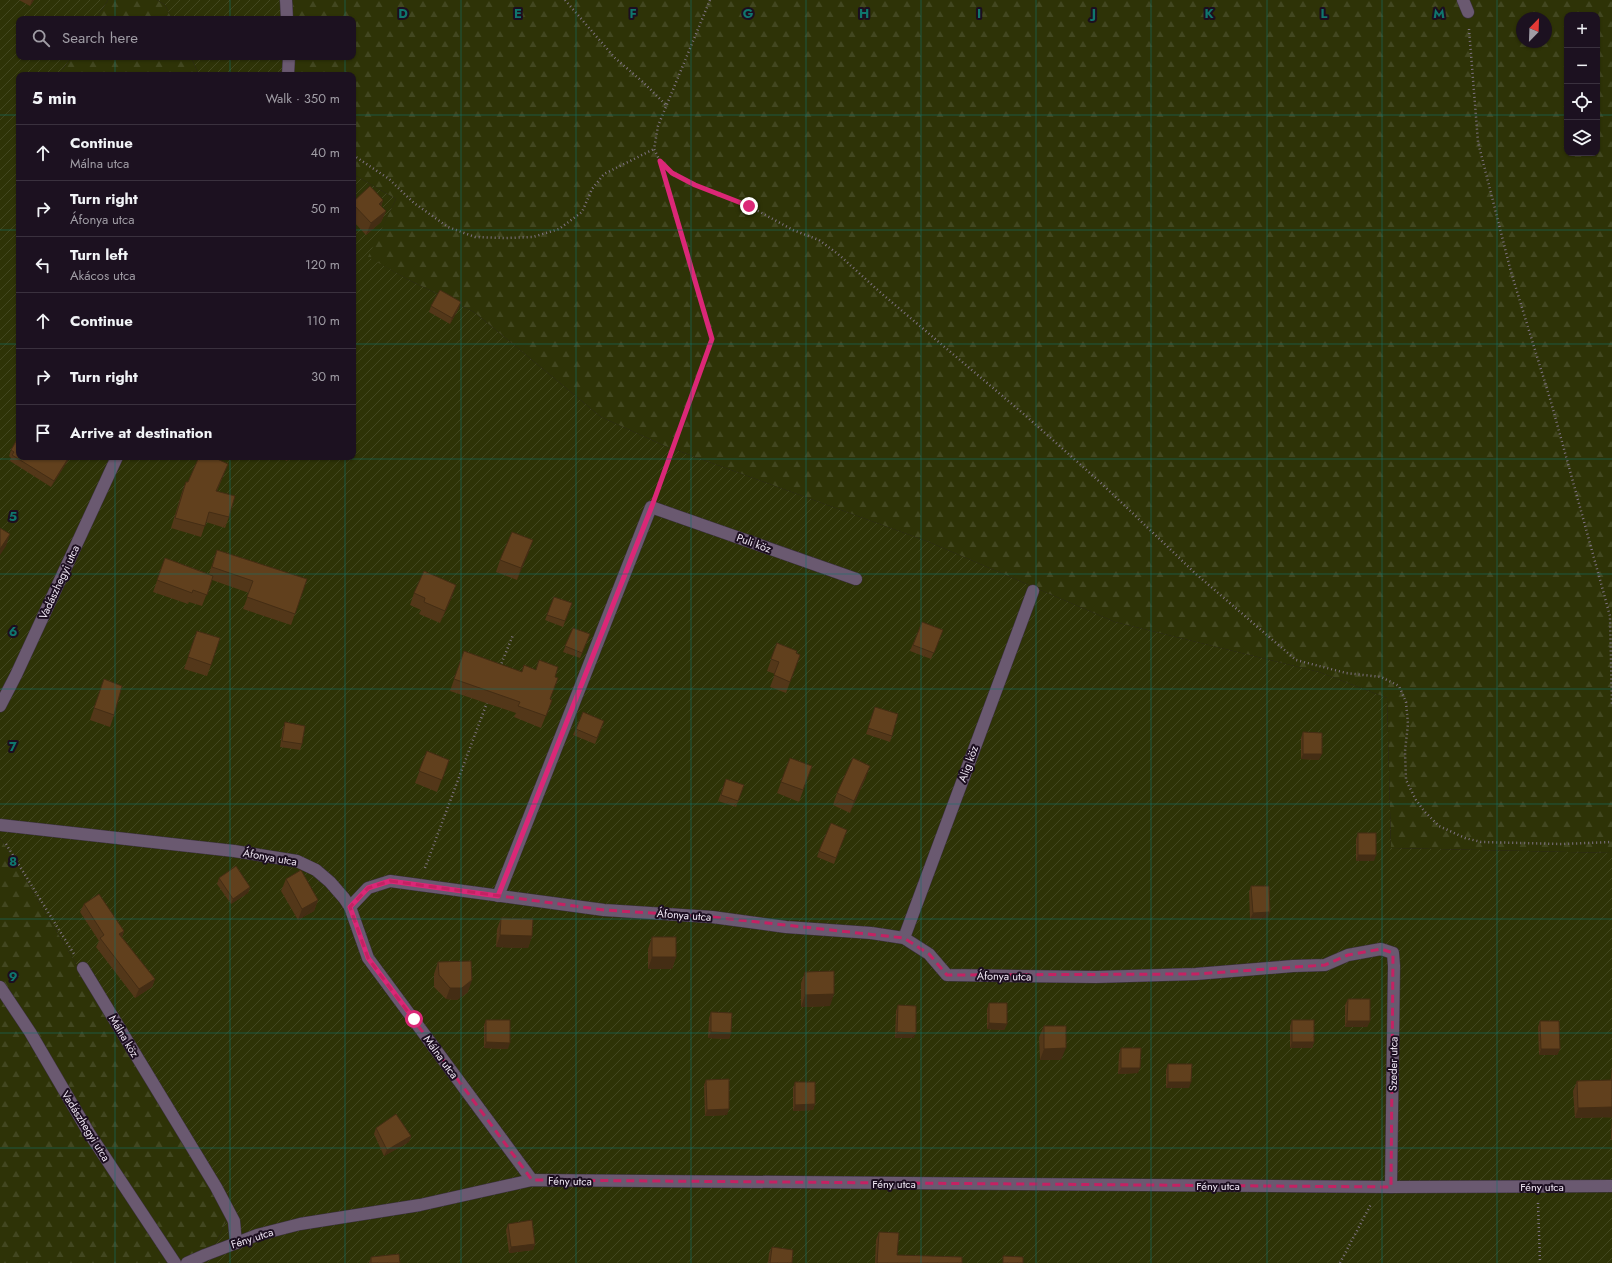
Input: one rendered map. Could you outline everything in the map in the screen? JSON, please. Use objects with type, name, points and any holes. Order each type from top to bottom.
[{"type":"street","points":[[286,0],[287,16]]},
{"type":"street","points":[[1463,0],[1468,12]]},
{"type":"street","points":[[288,72],[289,60]]},
{"type":"street","name":"Vadászhegyi utca","points":[[0,706],[23,661],[116,460]]},
{"type":"street","points":[[498,896],[652,506]]},
{"type":"street","name":"Puli köz","points":[[652,506],[856,580]]},
{"type":"street","name":"Alig köz","points":[[904,938],[1033,591]]},
{"type":"street","name":"Áfonya utca","points":[[0,825],[234,851],[297,861],[316,870],[330,882],[350,907],[368,888],[390,881],[604,910],[712,917],[786,927],[871,933],[904,938],[929,954],[947,975],[1096,977],[1196,974],[1293,966],[1325,965],[1348,955],[1381,949]]},
{"type":"street","name":"Málna utca","points":[[350,907],[368,958],[532,1180]]},
{"type":"street","name":"Szeder utca","points":[[1381,949],[1393,953],[1394,966],[1385,1187]]},
{"type":"street","name":"Málna köz","points":[[82,968],[216,1186],[234,1221],[236,1243]]},
{"type":"street","name":"Vadászhegyi utca","points":[[0,987],[30,1032],[89,1133],[175,1263]]},
{"type":"street","name":"Fény utca","points":[[187,1263],[258,1235],[300,1224],[420,1205],[532,1180],[1385,1187],[1612,1186]]},
{"type":"path","points":[[565,0],[615,58],[644,82],[666,105]]},
{"type":"path","points":[[652,506],[712,339],[660,161],[654,149],[658,126],[710,0]]},
{"type":"path","points":[[1468,12],[1478,142],[1512,272],[1551,402],[1610,616],[1612,706]]},
{"type":"path","points":[[356,157],[389,179],[414,203],[448,226],[475,237],[533,237],[559,229],[582,212],[592,190],[604,174],[654,149]]},
{"type":"path","points":[[660,161],[672,173],[695,185],[749,206],[793,230],[819,240],[838,254],[881,293],[1026,416],[1101,483],[1196,574],[1296,660],[1346,673],[1381,677],[1399,686],[1406,702],[1408,724],[1406,780],[1424,812],[1439,826],[1464,838],[1481,842],[1562,844],[1612,842]]},
{"type":"path","points":[[499,672],[513,635]]},
{"type":"path","points":[[418,885],[490,694]]},
{"type":"path","points":[[4,840],[82,968]]},
{"type":"path","points":[[1537,1186],[1540,1263]]},
{"type":"path","points":[[1340,1263],[1385,1187]]},
{"type":"highlighted area","points":[[390,881],[604,910],[712,917],[904,938],[929,954],[947,975],[1196,974],[1325,965],[1348,955],[1381,949],[1393,953],[1391,1187],[532,1180],[368,958],[350,907],[368,888]]},
{"type":"green space","points":[[0,0],[108,0],[98,16],[16,16],[16,60],[69,60],[61,72],[16,72],[16,460],[356,460],[356,176],[396,199],[368,257],[409,280],[474,312],[601,417],[665,446],[929,542],[1115,622],[1319,672],[1387,698],[1391,848],[1612,853],[1612,1263],[207,1263],[228,1217],[0,837]]},
{"type":"green space","points":[[108,0],[157,0],[165,5],[170,16],[98,16]]},
{"type":"green space","points":[[157,0],[286,0],[287,16],[170,16],[165,5]]},
{"type":"green space","points":[[286,0],[1612,0],[1612,853],[1391,848],[1387,698],[1319,672],[1115,622],[929,542],[665,446],[601,417],[474,312],[409,280],[367,257],[396,199],[356,176],[356,72],[288,72],[289,60],[356,60],[356,16],[287,16]]},
{"type":"green space","points":[[69,60],[192,60],[198,72],[61,72]]},
{"type":"green space","points":[[192,60],[289,60],[288,72],[198,72]]},
{"type":"green space","points":[[0,837],[228,1217],[207,1263],[0,1263]]},
{"type":"building","points":[[370,186],[383,200],[379,204],[386,211],[371,223],[356,207],[356,199]]},
{"type":"building","points":[[440,290],[461,302],[452,318],[431,306]]},
{"type":"building","points":[[16,441],[16,457],[12,455],[14,452],[11,450]]},
{"type":"building","points":[[20,460],[67,460],[54,481]]},
{"type":"building","points":[[198,460],[219,460],[228,464],[216,491],[235,496],[229,517],[209,512],[205,526],[175,518],[186,482],[188,482]]},
{"type":"building","points":[[0,528],[10,534],[0,549]]},
{"type":"building","points":[[512,532],[533,540],[521,568],[500,560]]},
{"type":"building","points":[[217,550],[307,579],[295,614],[247,597],[253,581],[212,567]]},
{"type":"building","points":[[165,558],[213,576],[207,595],[193,590],[192,593],[157,580]]},
{"type":"building","points":[[424,571],[456,585],[445,611],[424,602],[425,598],[414,593]]},
{"type":"building","points":[[554,597],[572,603],[565,621],[547,615]]},
{"type":"building","points":[[922,622],[943,630],[934,653],[913,645]]},
{"type":"building","points":[[573,628],[590,634],[582,653],[565,646]]},
{"type":"building","points":[[197,631],[220,638],[211,665],[188,657]]},
{"type":"building","points":[[777,643],[797,651],[796,653],[800,655],[790,682],[774,675],[779,662],[771,659]]},
{"type":"building","points":[[464,651],[522,672],[524,665],[536,670],[539,660],[558,667],[555,677],[558,678],[550,699],[552,700],[546,716],[518,706],[520,702],[454,679]]},
{"type":"building","points":[[104,679],[122,686],[114,715],[94,708]]},
{"type":"building","points":[[875,707],[898,714],[892,736],[868,728]]},
{"type":"building","points":[[583,712],[604,721],[597,738],[576,729]]},
{"type":"building","points":[[285,722],[305,726],[302,744],[282,741]]},
{"type":"building","points":[[1303,732],[1322,733],[1322,754],[1303,754]]},
{"type":"building","points":[[427,751],[449,760],[442,780],[419,771]]},
{"type":"building","points":[[790,758],[812,766],[803,790],[781,782]]},
{"type":"building","points":[[853,758],[870,766],[854,801],[837,793]]},
{"type":"building","points":[[726,779],[744,785],[738,801],[721,795]]},
{"type":"building","points":[[831,823],[847,830],[836,858],[819,851]]},
{"type":"building","points":[[1358,833],[1376,833],[1376,855],[1358,855]]},
{"type":"building","points":[[236,866],[250,887],[233,899],[219,878]]},
{"type":"building","points":[[301,870],[318,900],[302,909],[286,879]]},
{"type":"building","points":[[1251,886],[1269,886],[1270,912],[1253,913]]},
{"type":"building","points":[[99,894],[124,931],[119,934],[155,979],[139,989],[100,938],[104,935],[84,904]]},
{"type":"building","points":[[501,918],[533,919],[532,936],[500,935]]},
{"type":"building","points":[[652,937],[676,937],[676,957],[652,957]]},
{"type":"building","points":[[471,961],[472,980],[462,988],[450,988],[439,975],[438,962]]},
{"type":"building","points":[[834,971],[834,994],[805,995],[805,972]]},
{"type":"building","points":[[1348,999],[1370,999],[1370,1021],[1347,1021]]},
{"type":"building","points":[[989,1003],[1007,1003],[1007,1024],[989,1023]]},
{"type":"building","points":[[898,1005],[916,1006],[916,1033],[897,1032]]},
{"type":"building","points":[[711,1012],[732,1013],[731,1033],[711,1032]]},
{"type":"building","points":[[486,1020],[510,1020],[510,1043],[486,1042]]},
{"type":"building","points":[[1292,1020],[1314,1020],[1314,1042],[1292,1042]]},
{"type":"building","points":[[1540,1021],[1559,1021],[1560,1049],[1541,1049]]},
{"type":"building","points":[[1044,1026],[1066,1026],[1066,1048],[1044,1049]]},
{"type":"building","points":[[1121,1048],[1141,1048],[1140,1068],[1121,1068]]},
{"type":"building","points":[[1168,1064],[1192,1064],[1191,1082],[1168,1082]]},
{"type":"building","points":[[729,1079],[729,1109],[707,1110],[706,1080]]},
{"type":"building","points":[[1612,1080],[1612,1107],[1578,1108],[1577,1081]]},
{"type":"building","points":[[795,1082],[815,1082],[815,1104],[795,1105]]},
{"type":"building","points":[[396,1114],[411,1136],[387,1150],[376,1128]]},
{"type":"building","points":[[532,1220],[535,1244],[511,1247],[508,1224]]},
{"type":"building","points":[[879,1232],[899,1233],[897,1255],[962,1257],[962,1263],[877,1263]]},
{"type":"building","points":[[772,1247],[793,1250],[792,1263],[770,1263]]},
{"type":"building","points":[[399,1254],[400,1263],[371,1263],[371,1257]]},
{"type":"building","points":[[1003,1256],[1023,1257],[1023,1263],[1003,1263]]},
{"type":"route","points":[[414,1019],[368,958],[350,907],[368,888],[390,881],[498,896],[652,506],[712,339],[660,161],[672,173],[695,185],[749,206]]}]
